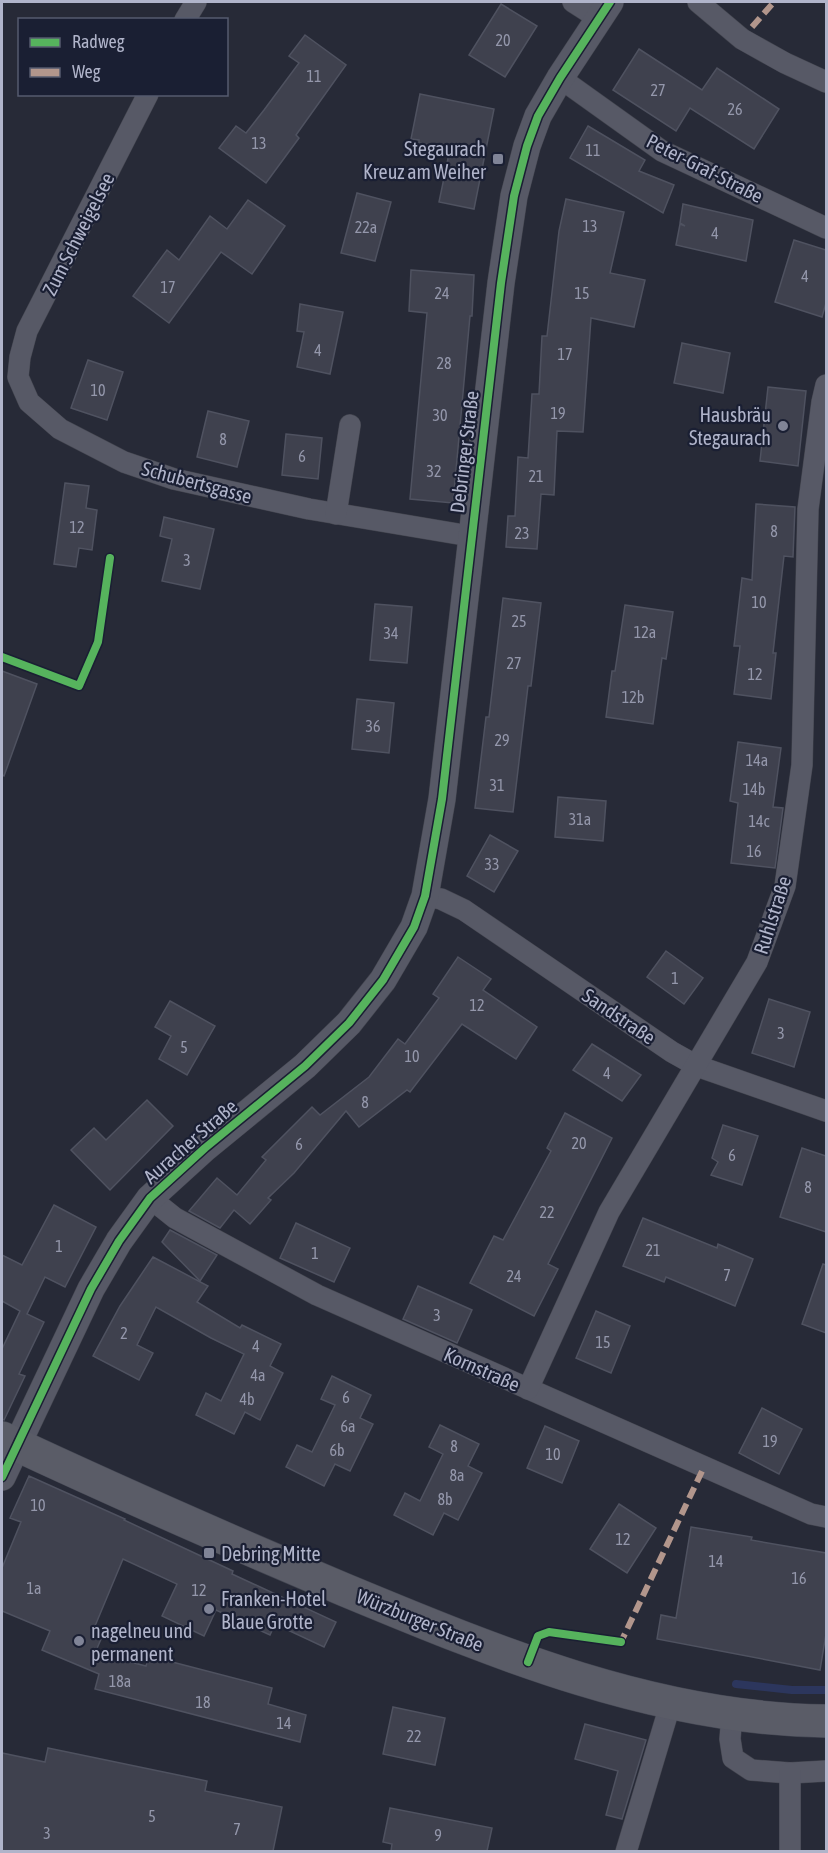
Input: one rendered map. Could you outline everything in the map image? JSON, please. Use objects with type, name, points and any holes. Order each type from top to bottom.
[{"type":"main road","name":"Würzburger Straße","points":[[10,1442],[218,1537],[471,1642],[601,1685],[671,1702],[732,1713],[826,1721]]},
{"type":"street","points":[[186,18],[196,2]]},
{"type":"street","points":[[573,2],[604,10]]},
{"type":"street","points":[[698,2],[742,39],[826,82]]},
{"type":"street","name":"Debringer Straße","points":[[414,927],[425,896],[442,799],[470,536],[514,196],[527,146],[538,116],[604,10]]},
{"type":"street","name":"Peter-Graf-Straße","points":[[560,78],[662,152],[826,228]]},
{"type":"street","name":"Zum Schweigelsee","points":[[18,377],[20,357],[27,331],[147,96]]},
{"type":"street","name":"Schubertsgasse","points":[[18,377],[29,402],[60,429],[124,462],[174,479],[336,514],[470,536]]},
{"type":"street","name":"Ruhlstraße","points":[[528,1389],[609,1212],[757,962],[785,886],[802,765],[808,509],[826,385]]},
{"type":"street","points":[[336,514],[350,425]]},
{"type":"street","name":"Sandstraße","points":[[425,896],[441,899],[464,910],[672,1052],[697,1066],[826,1111]]},
{"type":"street","name":"Auracher Straße","points":[[2,1477],[10,1442],[118,1240],[150,1198],[304,1066],[349,1023],[383,980],[414,927]]},
{"type":"street","name":"Kornstraße","points":[[150,1198],[175,1218],[317,1295],[811,1514],[826,1517]]},
{"type":"street","points":[[626,1851],[671,1702]]},
{"type":"street","points":[[732,1713],[730,1739],[733,1758],[751,1770],[790,1773],[826,1771]]},
{"type":"street","points":[[790,1773],[790,1851]]},
{"type":"building","points":[[501,4],[537,26],[505,77],[469,55]]},
{"type":"building","points":[[305,35],[346,65],[296,135],[299,138],[266,183],[219,148],[236,126],[246,133],[264,110],[299,63],[289,56]]},
{"type":"building","points":[[639,49],[702,90],[717,68],[779,109],[754,149],[690,108],[676,131],[613,90]]},
{"type":"building","points":[[420,94],[494,109],[474,209],[439,202],[450,149],[419,143],[419,140],[411,139]]},
{"type":"building","points":[[588,126],[645,160],[639,171],[674,185],[663,213],[570,158]]},
{"type":"building","points":[[357,193],[391,202],[375,261],[341,253]]},
{"type":"building","points":[[566,199],[624,212],[610,273],[645,280],[634,327],[591,318],[583,432],[557,431],[554,495],[541,494],[537,549],[506,547],[508,516],[515,516],[518,457],[528,458],[532,394],[539,394],[542,336],[547,336],[559,231]]},
{"type":"building","points":[[248,200],[285,226],[252,274],[221,252],[169,323],[133,296],[167,250],[179,260],[210,216],[227,229]]},
{"type":"building","points":[[683,204],[753,220],[746,261],[676,245],[680,224],[685,226],[680,223]]},
{"type":"building","points":[[794,240],[826,250],[826,303],[822,317],[775,302]]},
{"type":"building","points":[[411,270],[474,275],[453,503],[410,499],[427,313],[409,311]]},
{"type":"building","points":[[300,304],[343,312],[330,374],[297,367],[304,332],[297,331]]},
{"type":"building","points":[[682,343],[730,353],[723,393],[674,383]]},
{"type":"building","points":[[88,360],[123,372],[107,420],[71,408]]},
{"type":"building","name":"Hausbräu Stegaurach","points":[[768,387],[806,391],[798,466],[760,461]]},
{"type":"building","points":[[208,411],[249,421],[237,467],[197,457]]},
{"type":"building","points":[[286,434],[322,438],[318,479],[282,475]]},
{"type":"building","points":[[65,483],[89,486],[86,508],[97,510],[92,550],[79,548],[76,567],[54,564]]},
{"type":"building","points":[[756,504],[795,507],[793,557],[784,556],[773,653],[776,653],[771,699],[734,694],[740,646],[734,646],[742,578],[752,580]]},
{"type":"building","points":[[164,517],[214,529],[200,589],[162,581],[172,539],[160,536]]},
{"type":"building","points":[[503,598],[541,603],[531,686],[528,686],[513,812],[475,808],[486,717],[489,717]]},
{"type":"building","points":[[375,604],[412,607],[407,663],[370,660]]},
{"type":"building","points":[[625,605],[673,612],[666,659],[662,658],[653,724],[606,717]]},
{"type":"building","points":[[2,671],[37,684],[4,776],[2,775]]},
{"type":"building","points":[[357,699],[394,703],[389,753],[352,749]]},
{"type":"building","points":[[738,742],[781,748],[773,807],[783,808],[775,868],[731,863],[738,803],[730,801]]},
{"type":"building","points":[[558,797],[606,801],[603,841],[555,837]]},
{"type":"building","points":[[490,835],[518,851],[494,892],[467,876]]},
{"type":"building","points":[[666,951],[703,978],[684,1004],[647,977]]},
{"type":"building","points":[[458,957],[491,979],[483,990],[537,1027],[516,1059],[462,1024],[410,1092],[407,1090],[359,1127],[346,1111],[294,1173],[268,1198],[271,1200],[250,1224],[234,1210],[220,1228],[189,1211],[217,1178],[237,1195],[266,1160],[262,1157],[312,1107],[320,1115],[369,1077],[398,1039],[405,1044],[439,998],[433,994]]},
{"type":"building","points":[[769,999],[810,1012],[794,1067],[752,1053]]},
{"type":"building","points":[[170,1001],[215,1026],[187,1075],[159,1059],[171,1036],[155,1027]]},
{"type":"building","points":[[592,1044],[641,1075],[622,1101],[573,1070]]},
{"type":"building","points":[[147,1100],[173,1126],[110,1190],[71,1150],[94,1128],[106,1140]]},
{"type":"building","points":[[565,1113],[612,1138],[548,1264],[558,1269],[534,1316],[470,1283],[494,1236],[503,1240],[551,1151],[547,1148]]},
{"type":"building","points":[[723,1125],[758,1136],[742,1185],[711,1175],[718,1162],[712,1158]]},
{"type":"building","points":[[802,1148],[826,1156],[826,1232],[780,1217]]},
{"type":"building","points":[[54,1205],[96,1227],[65,1287],[45,1277],[27,1314],[44,1322],[19,1374],[25,1376],[4,1420],[2,1419],[2,1349],[20,1311],[2,1301],[2,1255],[22,1265]]},
{"type":"building","points":[[643,1218],[717,1248],[718,1244],[753,1259],[735,1306],[666,1277],[664,1282],[623,1266]]},
{"type":"building","points":[[296,1223],[350,1248],[334,1282],[280,1258]]},
{"type":"building","points":[[170,1230],[217,1255],[200,1281],[162,1242]]},
{"type":"building","points":[[153,1257],[208,1286],[197,1302],[240,1328],[242,1325],[281,1344],[270,1366],[283,1373],[260,1420],[245,1412],[234,1434],[196,1415],[206,1393],[221,1401],[244,1354],[156,1307],[137,1345],[153,1353],[139,1380],[93,1356],[120,1306]]},
{"type":"building","points":[[823,1264],[826,1265],[826,1333],[802,1324]]},
{"type":"building","points":[[418,1286],[472,1310],[457,1343],[403,1319]]},
{"type":"building","points":[[596,1311],[630,1326],[611,1373],[576,1358]]},
{"type":"building","points":[[332,1376],[371,1395],[360,1418],[373,1424],[350,1471],[335,1464],[324,1486],[286,1467],[297,1445],[312,1452],[335,1405],[321,1399]]},
{"type":"building","points":[[762,1408],[802,1429],[779,1474],[739,1453]]},
{"type":"building","points":[[440,1425],[479,1444],[468,1466],[482,1473],[458,1520],[444,1513],[433,1535],[394,1515],[405,1493],[420,1501],[443,1454],[429,1447]]},
{"type":"building","points":[[545,1426],[579,1441],[562,1483],[527,1468]]},
{"type":"building","points":[[29,1476],[125,1519],[233,1571],[232,1574],[336,1622],[324,1647],[275,1624],[270,1635],[216,1610],[204,1636],[162,1616],[177,1584],[123,1559],[95,1626],[105,1630],[95,1653],[146,1666],[149,1656],[272,1688],[268,1704],[306,1715],[300,1742],[95,1689],[99,1674],[42,1650],[50,1631],[2,1611],[2,1568],[21,1522],[10,1518]]},
{"type":"building","points":[[619,1504],[656,1528],[627,1573],[590,1549]]},
{"type":"building","points":[[691,1527],[826,1553],[826,1634],[820,1670],[657,1639],[661,1615],[676,1618]]},
{"type":"building","points":[[393,1707],[445,1718],[435,1765],[383,1754]]},
{"type":"building","points":[[585,1724],[646,1740],[622,1819],[606,1815],[618,1771],[575,1759]]},
{"type":"building","points":[[48,1748],[207,1781],[205,1791],[282,1807],[273,1851],[2,1851],[2,1753],[45,1762]]},
{"type":"building","points":[[390,1808],[492,1828],[487,1851],[391,1851],[392,1844],[383,1842]]},
{"type":"waterway","points":[[736,1684],[792,1690],[826,1690]]},
{"type":"marked path","points":[[752,27],[774,2]]},
{"type":"marked path","points":[[618,1642],[621,1642],[704,1467]]},
{"type":"cycle path","points":[[2,1477],[91,1289],[119,1241],[150,1198],[205,1148],[305,1066],[349,1023],[383,980],[414,927],[425,896],[442,799],[501,283],[514,196],[527,146],[538,116],[610,2]]},
{"type":"cycle path","points":[[2,657],[79,686],[98,642],[110,558]]},
{"type":"cycle path","points":[[528,1662],[538,1636],[549,1632],[621,1642]]},
{"type":"place","name":"Stegaurach Kreuz am Weiher","points":[[498,159]]},
{"type":"place","name":"Hausbräu Stegaurach","points":[[783,426]]},
{"type":"place","name":"Debring Mitte","points":[[209,1553]]},
{"type":"place","name":"Franken-Hotel Blaue Grotte","points":[[209,1609]]},
{"type":"place","name":"nagelneu und permanent","points":[[79,1641]]}]
